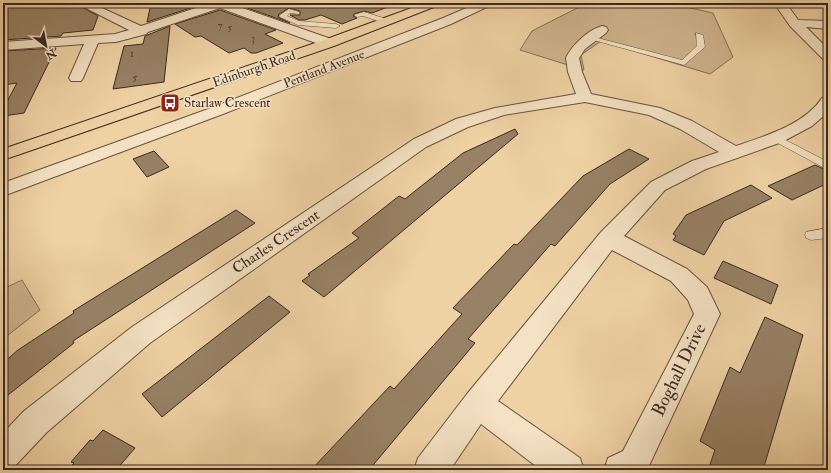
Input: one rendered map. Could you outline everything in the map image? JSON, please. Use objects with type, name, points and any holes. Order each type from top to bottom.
[{"type":"main road","name":"Edinburgh Road","points":[[3,155],[352,35],[435,3]]},
{"type":"street","points":[[82,3],[142,31]]},
{"type":"street","name":"Pentland Avenue","points":[[3,190],[217,111],[447,21],[487,3]]},
{"type":"street","points":[[780,3],[794,23],[828,56]]},
{"type":"street","points":[[3,46],[92,41],[116,38],[142,31],[219,4],[329,43]]},
{"type":"street","points":[[794,23],[828,25]]},
{"type":"street","points":[[585,97],[571,59],[573,52],[596,34]]},
{"type":"street","points":[[76,78],[92,41]]},
{"type":"street","name":"Charles Crescent","points":[[3,456],[35,422],[141,335],[420,143],[462,123],[501,111],[585,97],[654,111],[686,125],[733,152]]},
{"type":"street","points":[[430,470],[478,404],[609,238],[658,186],[699,165],[776,138],[806,122],[827,105]]},
{"type":"street","name":"Boghall Drive","points":[[609,238],[679,275],[698,294],[707,314],[634,462],[620,470]]},
{"type":"street","points":[[478,404],[568,470]]},
{"type":"lane","points":[[297,13],[289,11],[282,16],[298,23],[335,24]]},
{"type":"lane","points":[[357,15],[364,14],[387,22]]},
{"type":"lane","points":[[310,19],[335,24],[352,35]]},
{"type":"lane","points":[[596,34],[669,60],[684,62],[701,47],[699,35]]},
{"type":"lane","points":[[776,138],[828,167]]},
{"type":"lane","points":[[812,235],[828,233]]},
{"type":"shaded area","points":[[587,3],[669,3],[713,13],[733,57],[710,74],[601,41],[581,55],[584,70],[520,50],[532,31]]},
{"type":"shaded area","points":[[22,280],[40,310],[3,339],[3,289]]},
{"type":"building","points":[[3,3],[75,3],[98,16],[93,30],[63,33],[61,36],[3,40]]},
{"type":"building","points":[[143,3],[206,3],[147,22],[150,8]]},
{"type":"building","points":[[233,3],[392,3],[393,5],[372,13],[364,11],[354,14],[353,16],[357,18],[342,24],[321,15],[305,20],[299,20],[290,15],[300,15],[300,11],[289,8],[279,14],[278,17],[290,23]]},
{"type":"building","points":[[220,10],[276,30],[265,34],[283,43],[256,53],[251,53],[244,48],[229,53],[201,36],[195,37],[175,24]]},
{"type":"building","points":[[170,26],[164,82],[113,89],[124,46],[143,44],[145,36]]},
{"type":"building","points":[[56,48],[24,113],[3,116],[3,109],[17,83],[3,85],[3,51]]},
{"type":"building","points":[[515,129],[518,134],[324,297],[302,281],[310,275],[308,274],[359,238],[352,233],[399,196],[405,199],[463,153]]},
{"type":"building","points":[[629,149],[649,159],[610,184],[555,246],[551,244],[468,339],[475,343],[369,470],[311,470],[390,386],[394,389],[462,314],[453,308],[514,244],[517,245],[583,176]]},
{"type":"building","points":[[154,151],[169,167],[147,177],[133,159]]},
{"type":"building","points":[[815,165],[828,171],[828,183],[792,200],[768,186]]},
{"type":"building","points":[[751,185],[772,198],[724,221],[704,255],[673,240],[676,236],[673,234],[686,215]]},
{"type":"building","points":[[236,210],[255,223],[73,341],[74,343],[3,399],[3,363],[18,350],[74,313],[73,311]]},
{"type":"building","points":[[723,261],[778,285],[771,304],[714,278]]},
{"type":"building","points":[[269,296],[290,312],[162,417],[142,394]]},
{"type":"building","points":[[765,317],[803,335],[763,470],[708,470],[715,450],[700,441],[730,367],[740,373]]},
{"type":"building","points":[[103,430],[135,448],[116,470],[68,470],[74,463],[71,462],[90,440],[93,441]]},
{"type":"place","name":"Starlaw Crescent","points":[[170,103]]}]
